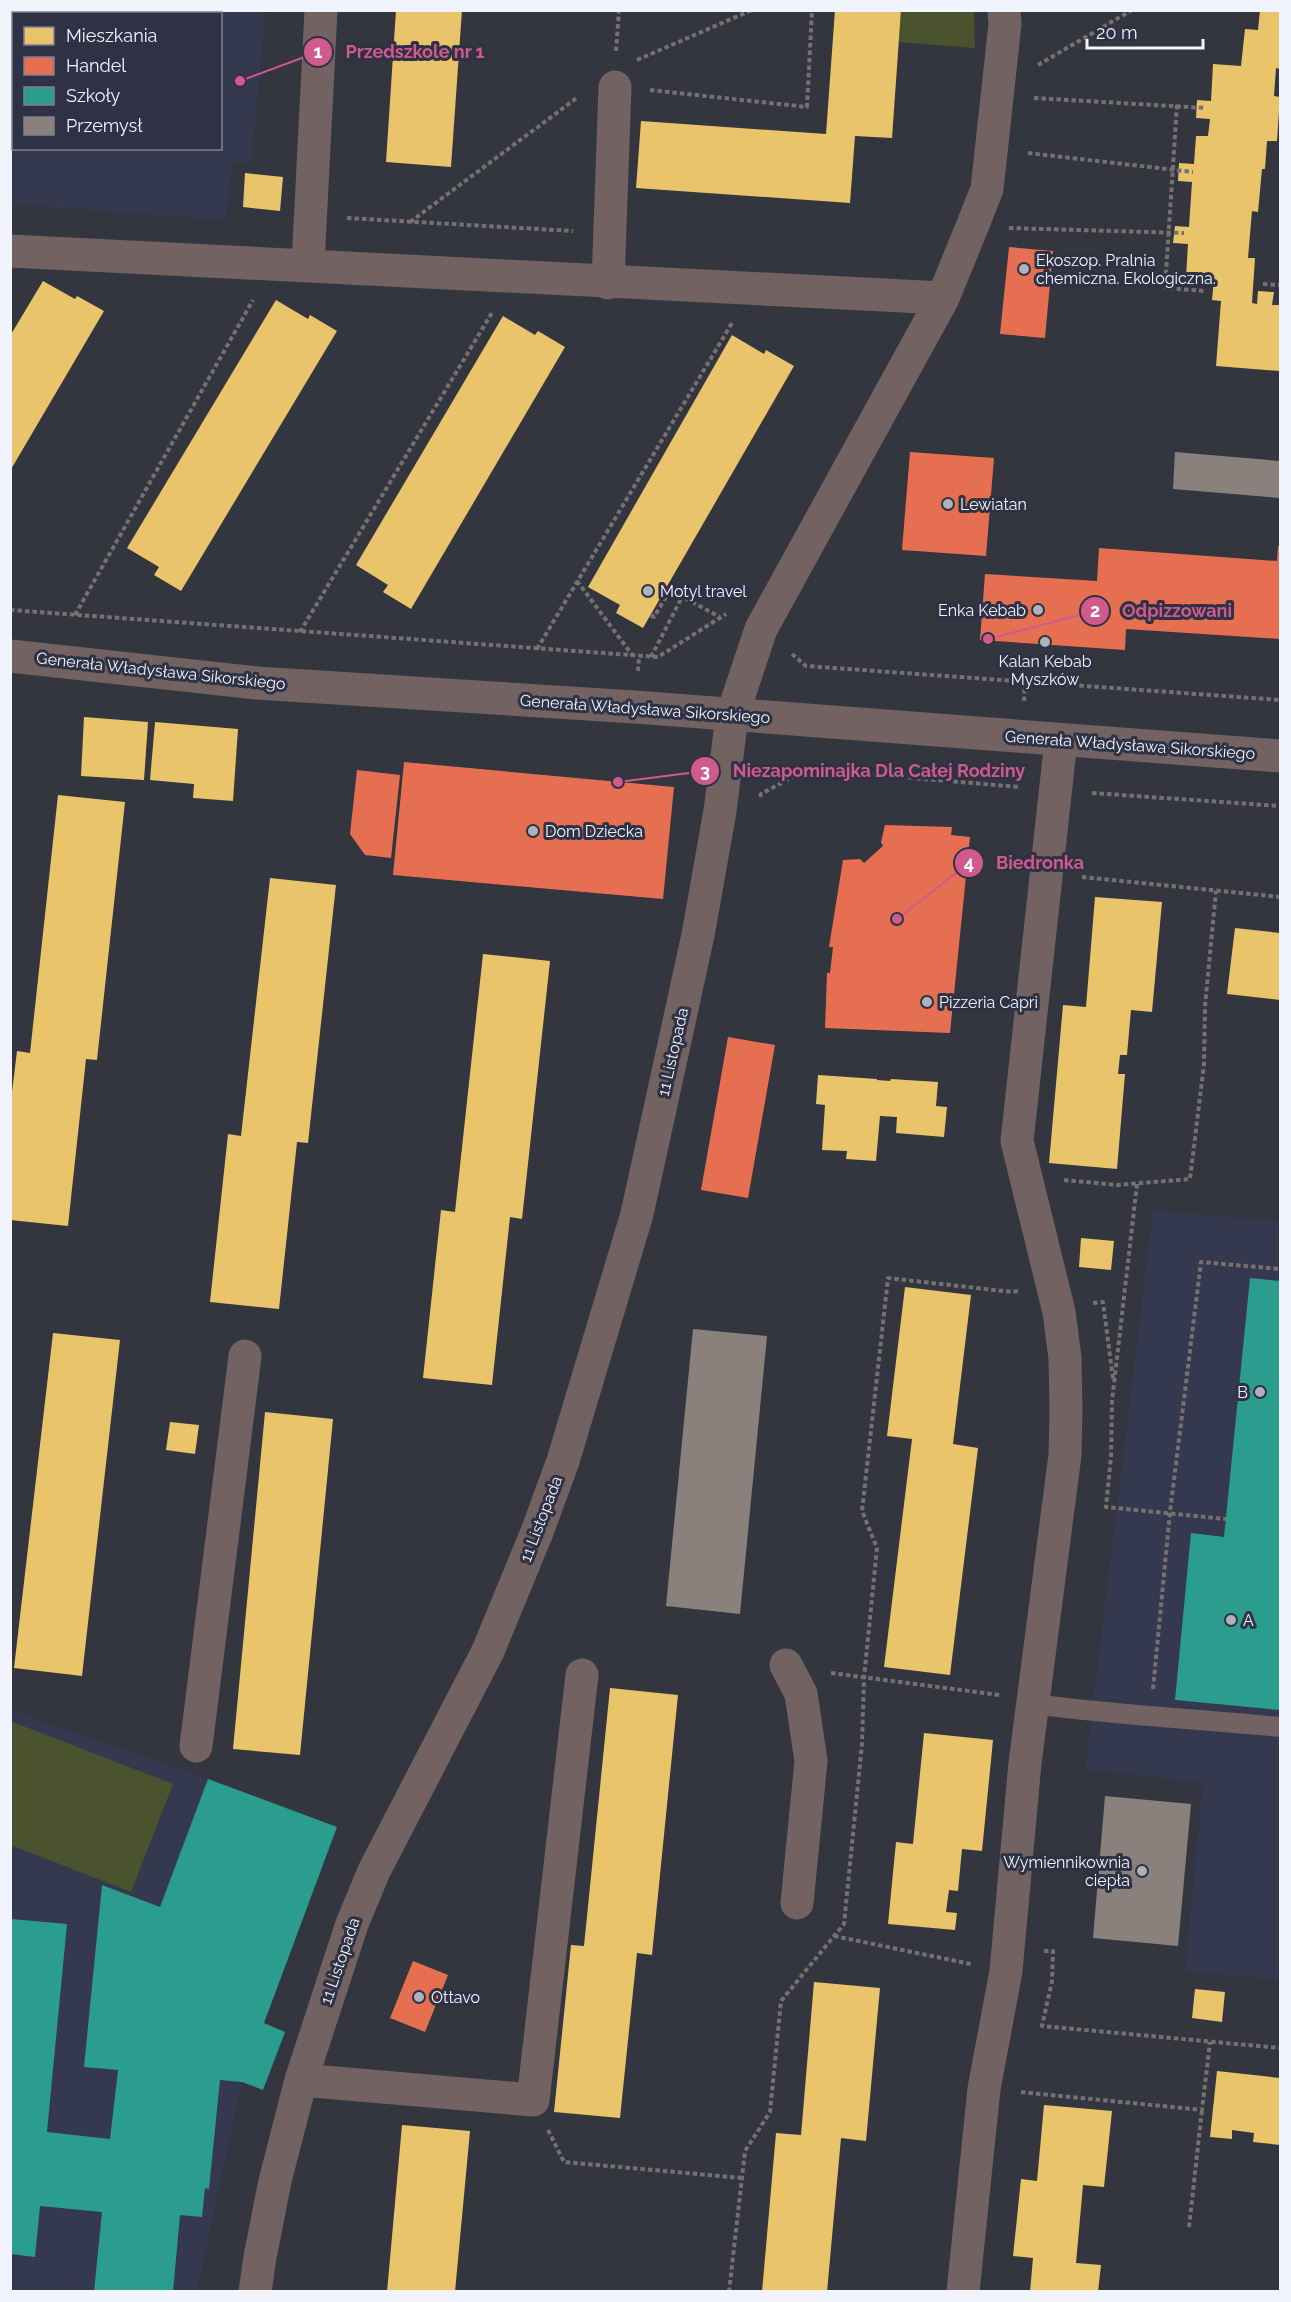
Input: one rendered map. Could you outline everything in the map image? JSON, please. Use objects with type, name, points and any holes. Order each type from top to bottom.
[{"type":"street","points":[[308,265],[321,10]]},
{"type":"street","name":"11 Listopada","points":[[255,2292],[273,2192],[301,2080],[335,1971],[374,1871],[488,1651],[537,1533],[563,1461],[637,1214],[694,955],[720,811],[732,716],[761,629],[943,298],[987,189],[1005,24],[1004,10]]},
{"type":"street","points":[[608,283],[615,78]]},
{"type":"street","points":[[10,251],[274,263],[608,283],[943,298]]},
{"type":"street","name":"Generała Władysława Sikorskiego","points":[[10,656],[257,683],[635,707],[1281,756]]},
{"type":"street","points":[[963,2292],[984,2089],[1007,1959],[1025,1763],[1065,1455],[1065,1358],[1053,1286],[1024,1178],[1017,1142],[1061,740]]},
{"type":"street","points":[[195,1746],[245,1356]]},
{"type":"street","points":[[786,1665],[801,1694],[811,1761],[797,1903]]},
{"type":"street","points":[[301,2080],[534,2100],[582,1675]]},
{"type":"lane","points":[[1034,1702],[1091,1712],[1150,1714],[1281,1727]]},
{"type":"path","points":[[615,78],[620,10]]},
{"type":"path","points":[[410,222],[615,78],[752,10]]},
{"type":"path","points":[[615,78],[807,107],[812,10]]},
{"type":"path","points":[[998,92],[1132,10]]},
{"type":"path","points":[[998,92],[1206,108]]},
{"type":"path","points":[[1177,105],[1165,288],[1206,291]]},
{"type":"path","points":[[992,149],[1192,172]]},
{"type":"path","points":[[310,216],[610,233]]},
{"type":"path","points":[[972,227],[1184,233]]},
{"type":"path","points":[[75,615],[274,263]]},
{"type":"path","points":[[300,632],[513,277]]},
{"type":"path","points":[[1263,284],[1281,285]]},
{"type":"path","points":[[537,649],[752,290]]},
{"type":"path","points":[[577,581],[633,656]]},
{"type":"path","points":[[651,615],[654,617],[669,590],[721,618]]},
{"type":"path","points":[[651,657],[682,597]]},
{"type":"path","points":[[10,610],[651,657],[658,657],[733,610],[761,629],[806,666],[1281,700]]},
{"type":"path","points":[[720,811],[757,816],[761,794],[807,769],[1281,806]]},
{"type":"path","points":[[1045,874],[1281,897]]},
{"type":"path","points":[[1024,1178],[1117,1185],[1190,1179],[1204,1064],[1205,1006],[1216,891]]},
{"type":"path","points":[[1137,1184],[1112,1401],[1112,1457],[1106,1507],[1226,1519]]},
{"type":"path","points":[[1152,1700],[1170,1512],[1201,1262],[1281,1269]]},
{"type":"path","points":[[729,2292],[745,2151],[770,2112],[781,2001],[844,1924],[862,1744],[864,1678],[877,1548],[862,1511],[888,1278],[1012,1292],[1053,1286]]},
{"type":"path","points":[[786,1665],[1034,1702]]},
{"type":"path","points":[[834,1936],[1007,1959],[1053,1952],[1052,1981],[1042,2026],[1281,2048]]},
{"type":"path","points":[[1190,2227],[1209,2042]]},
{"type":"path","points":[[984,2089],[1202,2110]]},
{"type":"path","points":[[534,2100],[564,2162],[742,2178]]},
{"type":"shaded area","points":[[10,11],[266,11],[251,164],[232,162],[226,220],[11,204]]},
{"type":"shaded area","points":[[1153,1211],[1280,1221],[1280,1980],[1185,1971],[1203,1783],[1085,1769]]},
{"type":"shaded area","points":[[11,1710],[337,1827],[242,2082],[197,2291],[11,2292]]},
{"type":"green space","points":[[901,11],[974,11],[975,48],[899,42]]},
{"type":"green space","points":[[10,1721],[173,1784],[131,1892],[11,1845]]},
{"type":"building: Mieszkania","points":[[396,10],[462,10],[451,167],[386,162]]},
{"type":"building: Mieszkania","points":[[835,10],[901,10],[892,138],[855,136],[850,203],[636,188],[641,121],[826,134]]},
{"type":"building: Mieszkania","points":[[1260,10],[1280,10],[1280,69],[1276,68],[1274,96],[1280,97],[1277,141],[1267,141],[1258,212],[1252,211],[1248,258],[1255,258],[1252,303],[1257,304],[1258,291],[1274,292],[1272,305],[1280,305],[1280,371],[1216,366],[1221,301],[1212,300],[1214,279],[1186,277],[1188,244],[1173,243],[1175,226],[1189,227],[1192,182],[1178,181],[1179,163],[1194,164],[1196,136],[1208,136],[1210,119],[1196,118],[1197,100],[1211,101],[1213,64],[1241,66],[1245,29],[1258,30]]},
{"type":"building: Mieszkania","points":[[245,173],[283,177],[280,211],[243,207]]},
{"type":"building: Mieszkania","points":[[43,281],[75,299],[77,296],[104,311],[10,471],[10,336]]},
{"type":"building: Mieszkania","points":[[276,300],[308,319],[310,315],[337,331],[181,591],[154,575],[159,567],[127,548]]},
{"type":"building: Mieszkania","points":[[503,316],[535,335],[538,331],[565,347],[411,609],[383,592],[388,585],[356,565]]},
{"type":"building: Mieszkania","points":[[732,335],[764,354],[766,350],[794,366],[643,628],[616,613],[620,605],[588,587]]},
{"type":"building: Mieszkania","points":[[84,717],[148,722],[144,780],[81,776]]},
{"type":"building: Mieszkania","points":[[155,722],[238,729],[233,801],[193,798],[194,784],[150,780]]},
{"type":"building: Mieszkania","points":[[58,795],[125,802],[97,1060],[86,1059],[68,1226],[10,1220],[10,1108],[17,1051],[30,1053]]},
{"type":"building: Mieszkania","points":[[270,878],[336,885],[308,1143],[297,1142],[279,1309],[210,1302],[228,1134],[241,1136]]},
{"type":"building: Mieszkania","points":[[1095,897],[1162,902],[1152,1012],[1131,1010],[1127,1055],[1120,1055],[1118,1074],[1125,1074],[1117,1169],[1049,1163],[1063,1005],[1086,1007]]},
{"type":"building: Mieszkania","points":[[1235,928],[1280,933],[1280,1000],[1227,994]]},
{"type":"building: Mieszkania","points":[[483,954],[550,961],[522,1219],[510,1217],[492,1385],[423,1378],[441,1210],[455,1212]]},
{"type":"building: Mieszkania","points":[[818,1075],[938,1082],[936,1106],[947,1107],[944,1137],[896,1133],[897,1117],[880,1116],[876,1161],[846,1159],[847,1151],[822,1150],[825,1105],[816,1104]]},
{"type":"building: Mieszkania","points":[[1081,1238],[1114,1241],[1111,1270],[1079,1267]]},
{"type":"building: Mieszkania","points":[[905,1287],[971,1295],[953,1444],[978,1448],[950,1675],[884,1667],[912,1439],[887,1436]]},
{"type":"building: Mieszkania","points":[[53,1333],[120,1340],[82,1676],[14,1668]]},
{"type":"building: Mieszkania","points":[[265,1412],[333,1419],[300,1755],[233,1749]]},
{"type":"building: Mieszkania","points":[[170,1422],[199,1425],[195,1454],[166,1450]]},
{"type":"building: Mieszkania","points":[[610,1688],[678,1695],[652,1955],[637,1953],[620,2118],[554,2112],[571,1945],[584,1946]]},
{"type":"building: Mieszkania","points":[[924,1733],[993,1740],[982,1851],[962,1849],[958,1891],[949,1890],[946,1912],[957,1913],[955,1930],[888,1924],[896,1842],[913,1844]]},
{"type":"building: Mieszkania","points":[[814,1982],[880,1988],[866,2141],[841,2138],[827,2292],[762,2292],[776,2133],[801,2135]]},
{"type":"building: Mieszkania","points":[[1195,1989],[1225,1992],[1222,2022],[1192,2018]]},
{"type":"building: Mieszkania","points":[[1217,2071],[1280,2078],[1280,2145],[1253,2142],[1254,2133],[1232,2130],[1232,2139],[1210,2137]]},
{"type":"building: Mieszkania","points":[[1044,2105],[1112,2111],[1104,2187],[1083,2185],[1076,2263],[1101,2265],[1098,2292],[1030,2292],[1033,2258],[1013,2256],[1021,2179],[1037,2181]]},
{"type":"building: Mieszkania","points":[[402,2125],[470,2131],[455,2292],[387,2292]]},
{"type":"building: Handel","points":[[1009,247],[1053,251],[1045,338],[1000,334]]},
{"type":"building: Handel","name":"Lewiatan","points":[[910,452],[994,458],[986,556],[902,550]]},
{"type":"building: Handel","points":[[1278,546],[1280,546],[1280,639],[1126,629],[1125,650],[980,640],[985,574],[1097,581],[1099,548],[1277,561]]},
{"type":"building: Handel","name":"Dom Dziecka","points":[[404,762],[674,787],[663,899],[393,875]]},
{"type":"building: Handel","points":[[357,770],[400,775],[391,858],[365,855],[350,834]]},
{"type":"building: Handel","points":[[885,825],[952,827],[951,835],[970,837],[950,1033],[825,1028],[827,973],[830,973],[833,947],[829,947],[843,860],[860,859],[864,863],[883,846],[881,842]]},
{"type":"building: Handel","points":[[728,1037],[775,1045],[748,1198],[701,1190]]},
{"type":"building: Handel","name":"Ottavo","points":[[413,1961],[448,1975],[425,2032],[390,2018]]},
{"type":"building: Szkoły","points":[[1250,1278],[1280,1281],[1279,1710],[1175,1700],[1191,1533],[1224,1537]]},
{"type":"building: Szkoły","points":[[208,1779],[337,1827],[264,2023],[285,2032],[263,2090],[242,2082],[220,2080],[209,2189],[205,2188],[202,2217],[180,2215],[173,2292],[94,2292],[102,2212],[40,2206],[35,2257],[10,2254],[11,1919],[67,1924],[47,2132],[110,2139],[118,2070],[84,2067],[102,1885],[160,1907]]},
{"type":"building: Przemysł","points":[[1175,452],[1280,461],[1280,498],[1173,489]]},
{"type":"building: Przemysł","points":[[693,1329],[767,1336],[740,1614],[666,1606]]},
{"type":"building: Przemysł","name":"Wymiennikownia ciepła","points":[[1105,1796],[1191,1804],[1178,1946],[1093,1938]]},
{"type":"place","name":"Przedszkole nr 1","points":[[240,81]]},
{"type":"place","name":"Ekoszop. Pralnia chemiczna. Ekologiczna.","points":[[1024,269]]},
{"type":"place","name":"Lewiatan","points":[[948,504]]},
{"type":"place","name":"Motyl travel","points":[[648,591]]},
{"type":"place","name":"Enka Kebab","points":[[1038,610]]},
{"type":"place","name":"Odpizzowani","points":[[988,639]]},
{"type":"place","name":"Kalan Kebab Myszków","points":[[1045,642]]},
{"type":"place","name":"Niezapominajka Dla Całej Rodziny","points":[[618,782]]},
{"type":"place","name":"Dom Dziecka","points":[[533,831]]},
{"type":"place","name":"Biedronka","points":[[897,919]]},
{"type":"place","name":"Pizzeria Capri","points":[[927,1002]]},
{"type":"place","name":"B","points":[[1260,1392]]},
{"type":"place","name":"A","points":[[1231,1620]]},
{"type":"place","name":"Wymiennikownia ciepła","points":[[1142,1871]]},
{"type":"place","name":"Ottavo","points":[[419,1997]]}]
